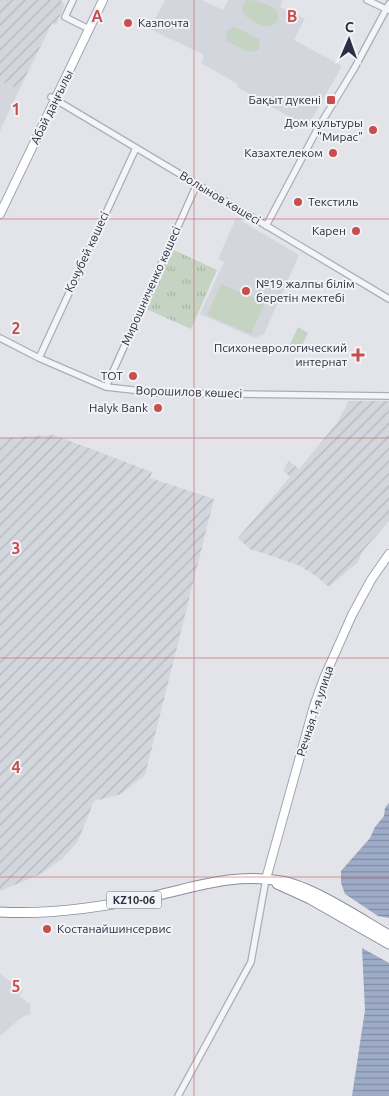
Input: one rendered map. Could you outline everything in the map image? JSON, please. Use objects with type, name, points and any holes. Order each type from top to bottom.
[{"type":"highway","name":"KZ10-06","points":[[0,912],[82,909],[153,896],[226,879],[266,879],[283,881],[324,898],[389,935]]},
{"type":"highway","name":"KZ10-06","points":[[266,879],[310,899],[389,944]]},
{"type":"main road","name":"Абай даңғылы","points":[[0,214],[98,0]]},
{"type":"main road","name":"Абай даңғылы","points":[[0,203],[103,0]]},
{"type":"main road","name":"Речная 1-я улица","points":[[266,879],[314,706],[324,678],[352,615],[371,580],[389,554]]},
{"type":"street","points":[[73,0],[65,17],[85,27]]},
{"type":"street","points":[[266,226],[318,128],[388,8],[368,0]]},
{"type":"street","name":"Волынов көшесі","points":[[53,98],[389,298]]},
{"type":"street","name":"Кочубей көшесі","points":[[39,358],[136,148]]},
{"type":"street","name":"Мирошниченко көшесі","points":[[106,387],[197,184]]},
{"type":"street","name":"Ворошилов көшесі","points":[[0,338],[39,358],[106,387],[160,392],[389,396]]},
{"type":"street","points":[[178,1096],[251,962],[266,879]]},
{"type":"shaded area","points":[[0,0],[62,0],[61,2],[65,4],[56,25],[52,23],[19,90],[0,81]]},
{"type":"shaded area","points":[[165,0],[202,0],[223,10],[228,0],[283,0],[280,7],[305,19],[294,40],[342,66],[307,127],[237,87],[238,84],[201,63],[204,56],[202,54],[150,29]]},
{"type":"shaded area","points":[[0,81],[19,90],[0,131]]},
{"type":"shaded area","name":"№19 жалпы білім беретін мектебі","points":[[236,218],[299,255],[264,334],[255,338],[200,314],[224,262],[218,259]]},
{"type":"shaded area","points":[[349,401],[389,401],[389,521],[362,552],[358,562],[329,587],[298,565],[250,549],[238,538],[290,477],[283,470],[289,461],[299,469],[337,423]]},
{"type":"shaded area","points":[[54,435],[152,472],[150,478],[214,499],[145,775],[121,794],[94,801],[78,841],[63,858],[41,874],[0,891],[0,438]]},
{"type":"shaded area","points":[[0,974],[23,990],[19,996],[30,1004],[31,1014],[22,1017],[0,1036]]},
{"type":"green space","points":[[247,0],[257,1],[274,8],[278,16],[275,24],[270,26],[260,25],[249,19],[242,10]]},
{"type":"green space","points":[[233,27],[259,39],[260,48],[257,51],[248,52],[227,41],[226,32]]},
{"type":"green space","points":[[174,250],[217,270],[191,329],[144,308],[168,255],[171,256]]},
{"type":"green space","points":[[221,284],[265,303],[251,334],[207,315]]},
{"type":"green space","points":[[298,327],[308,333],[298,354],[288,349]]},
{"type":"water","points":[[389,803],[389,918],[378,916],[345,894],[341,883],[341,871],[370,838],[375,827],[384,816],[385,808]]},
{"type":"water","points":[[362,948],[389,963],[389,1096],[352,1096],[365,1010]]},
{"type":"place","name":"Казпочта","points":[[128,23]]},
{"type":"place","name":"Бақыт дүкені","points":[[331,100]]},
{"type":"place","name":"Дом культуры \"Мирас\"","points":[[373,130]]},
{"type":"place","name":"Казахтелеком","points":[[333,153]]},
{"type":"place","name":"Текстиль","points":[[298,202]]},
{"type":"place","name":"Карен","points":[[356,231]]},
{"type":"place","name":"№19 жалпы білім беретін мектебі","points":[[246,291]]},
{"type":"place","name":"Психоневрологический интернат","points":[[358,355]]},
{"type":"place","name":"ТОТ","points":[[133,376]]},
{"type":"place","name":"Halyk Bank","points":[[158,408]]},
{"type":"place","name":"Костанайшинсервис","points":[[47,929]]}]
